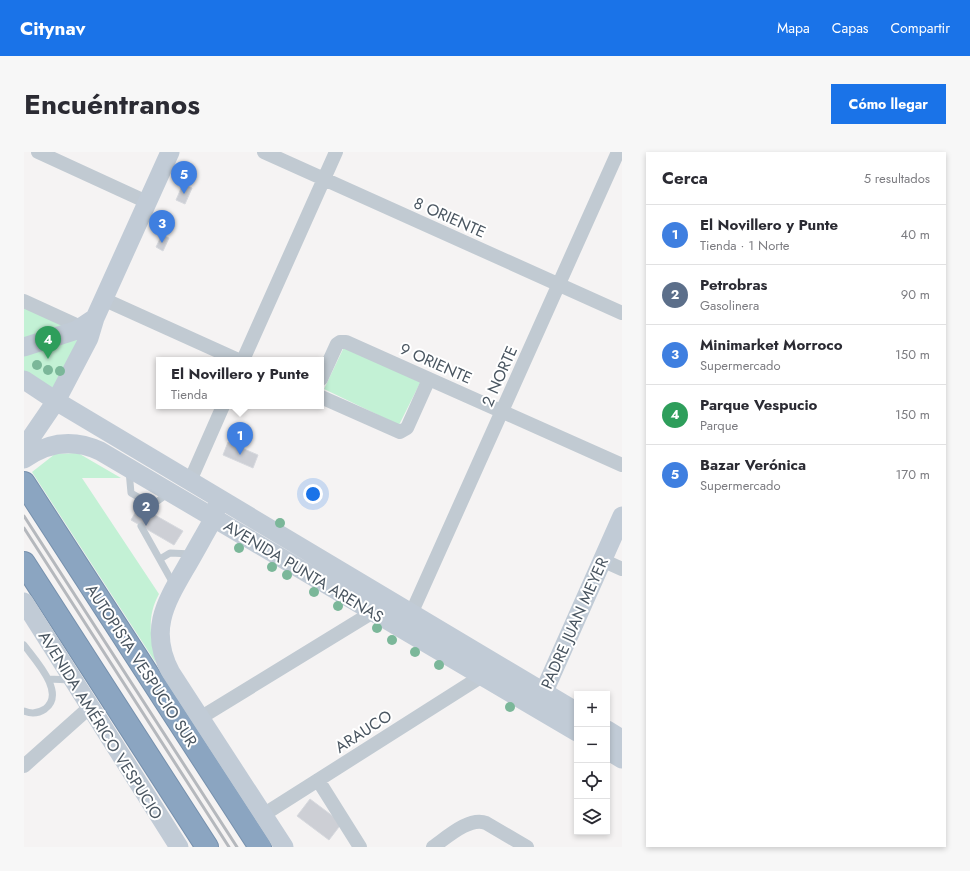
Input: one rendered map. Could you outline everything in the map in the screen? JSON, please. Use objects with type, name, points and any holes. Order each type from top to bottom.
[{"type":"highway","name":"AUTOPISTA VESPUCIO SUR","points":[[24,483],[260,847]]},
{"type":"highway","points":[[24,563],[207,847]]},
{"type":"main road","points":[[24,448],[56,401],[86,344],[89,323],[103,299],[170,152]]},
{"type":"main road","points":[[24,347],[89,323]]},
{"type":"main road","points":[[24,380],[56,401]]},
{"type":"main road","name":"AVENIDA PUNTA ARENAS","points":[[56,401],[411,614],[540,701],[574,729]]},
{"type":"main road","name":"AVENIDA PUNTA ARENAS","points":[[24,459],[45,447],[73,443],[93,448],[129,467],[482,676],[540,701],[574,711]]},
{"type":"main road","points":[[211,494],[217,506],[214,518],[169,596],[162,616],[160,638],[162,649],[171,672],[284,847]]},
{"type":"main road","name":"PADRE JUAN MEYER","points":[[540,701],[622,516]]},
{"type":"main road","name":"AVENIDA AMÉRICO VESPUCIO","points":[[24,602],[35,625],[74,681],[179,847]]},
{"type":"main road","points":[[610,732],[622,739]]},
{"type":"main road","points":[[610,752],[622,759]]},
{"type":"street","points":[[38,152],[147,202]]},
{"type":"street","name":"8 ORIENTE","points":[[264,152],[622,312]]},
{"type":"street","points":[[244,357],[336,152]]},
{"type":"street","points":[[618,152],[622,154]]},
{"type":"street","name":"2 NORTE","points":[[411,614],[618,152]]},
{"type":"street","points":[[103,299],[231,357]]},
{"type":"street","points":[[24,301],[89,323]]},
{"type":"street","name":"9 ORIENTE","points":[[324,372],[335,347],[343,341],[622,465]]},
{"type":"street","points":[[324,398],[396,431],[403,431],[407,428],[429,379]]},
{"type":"street","points":[[190,482],[222,409]]},
{"type":"street","points":[[602,560],[622,569]]},
{"type":"street","points":[[200,718],[373,612]]},
{"type":"street","name":"ARAUCO","points":[[263,815],[482,676]]},
{"type":"street","points":[[26,759],[90,707]]},
{"type":"street","points":[[318,780],[360,847]]},
{"type":"street","points":[[433,847],[471,822],[479,820],[527,847]]},
{"type":"lane","points":[[129,467],[131,493],[150,508],[171,492]]},
{"type":"lane","points":[[141,526],[175,587]]},
{"type":"lane","points":[[160,559],[170,553],[193,554]]},
{"type":"lane","points":[[24,645],[48,679],[53,693],[51,702],[40,711],[34,713],[24,711]]},
{"type":"lane","points":[[48,679],[74,681]]},
{"type":"green space","points":[[24,305],[66,324],[24,343]]},
{"type":"green space","points":[[84,335],[53,390],[24,374],[24,354]]},
{"type":"green space","points":[[345,345],[421,381],[399,425],[324,389]]},
{"type":"green space","points":[[78,453],[121,478],[82,478],[159,594],[152,611],[151,620],[151,636],[156,663],[32,472],[55,454]]},
{"type":"building","points":[[183,184],[192,188],[185,204],[176,200]]},
{"type":"building","points":[[162,235],[169,238],[163,251],[156,247]]},
{"type":"building","points":[[228,442],[258,455],[253,468],[223,455]]},
{"type":"building","points":[[139,506],[183,531],[174,545],[131,520]]},
{"type":"building","points":[[310,799],[342,823],[329,840],[297,816]]},
{"type":"railway","points":[[24,516],[237,847]]},
{"type":"railway","points":[[24,528],[229,847]]},
{"type":"place","name":"Bazar Verónica","points":[[184,194]]},
{"type":"place","name":"Minimarket Morroco","points":[[162,243]]},
{"type":"place","name":"Parque Vespucio","points":[[48,359]]},
{"type":"place","name":"El Novillero y Punte","points":[[240,455]]},
{"type":"place","name":"Petrobras","points":[[146,526]]}]
